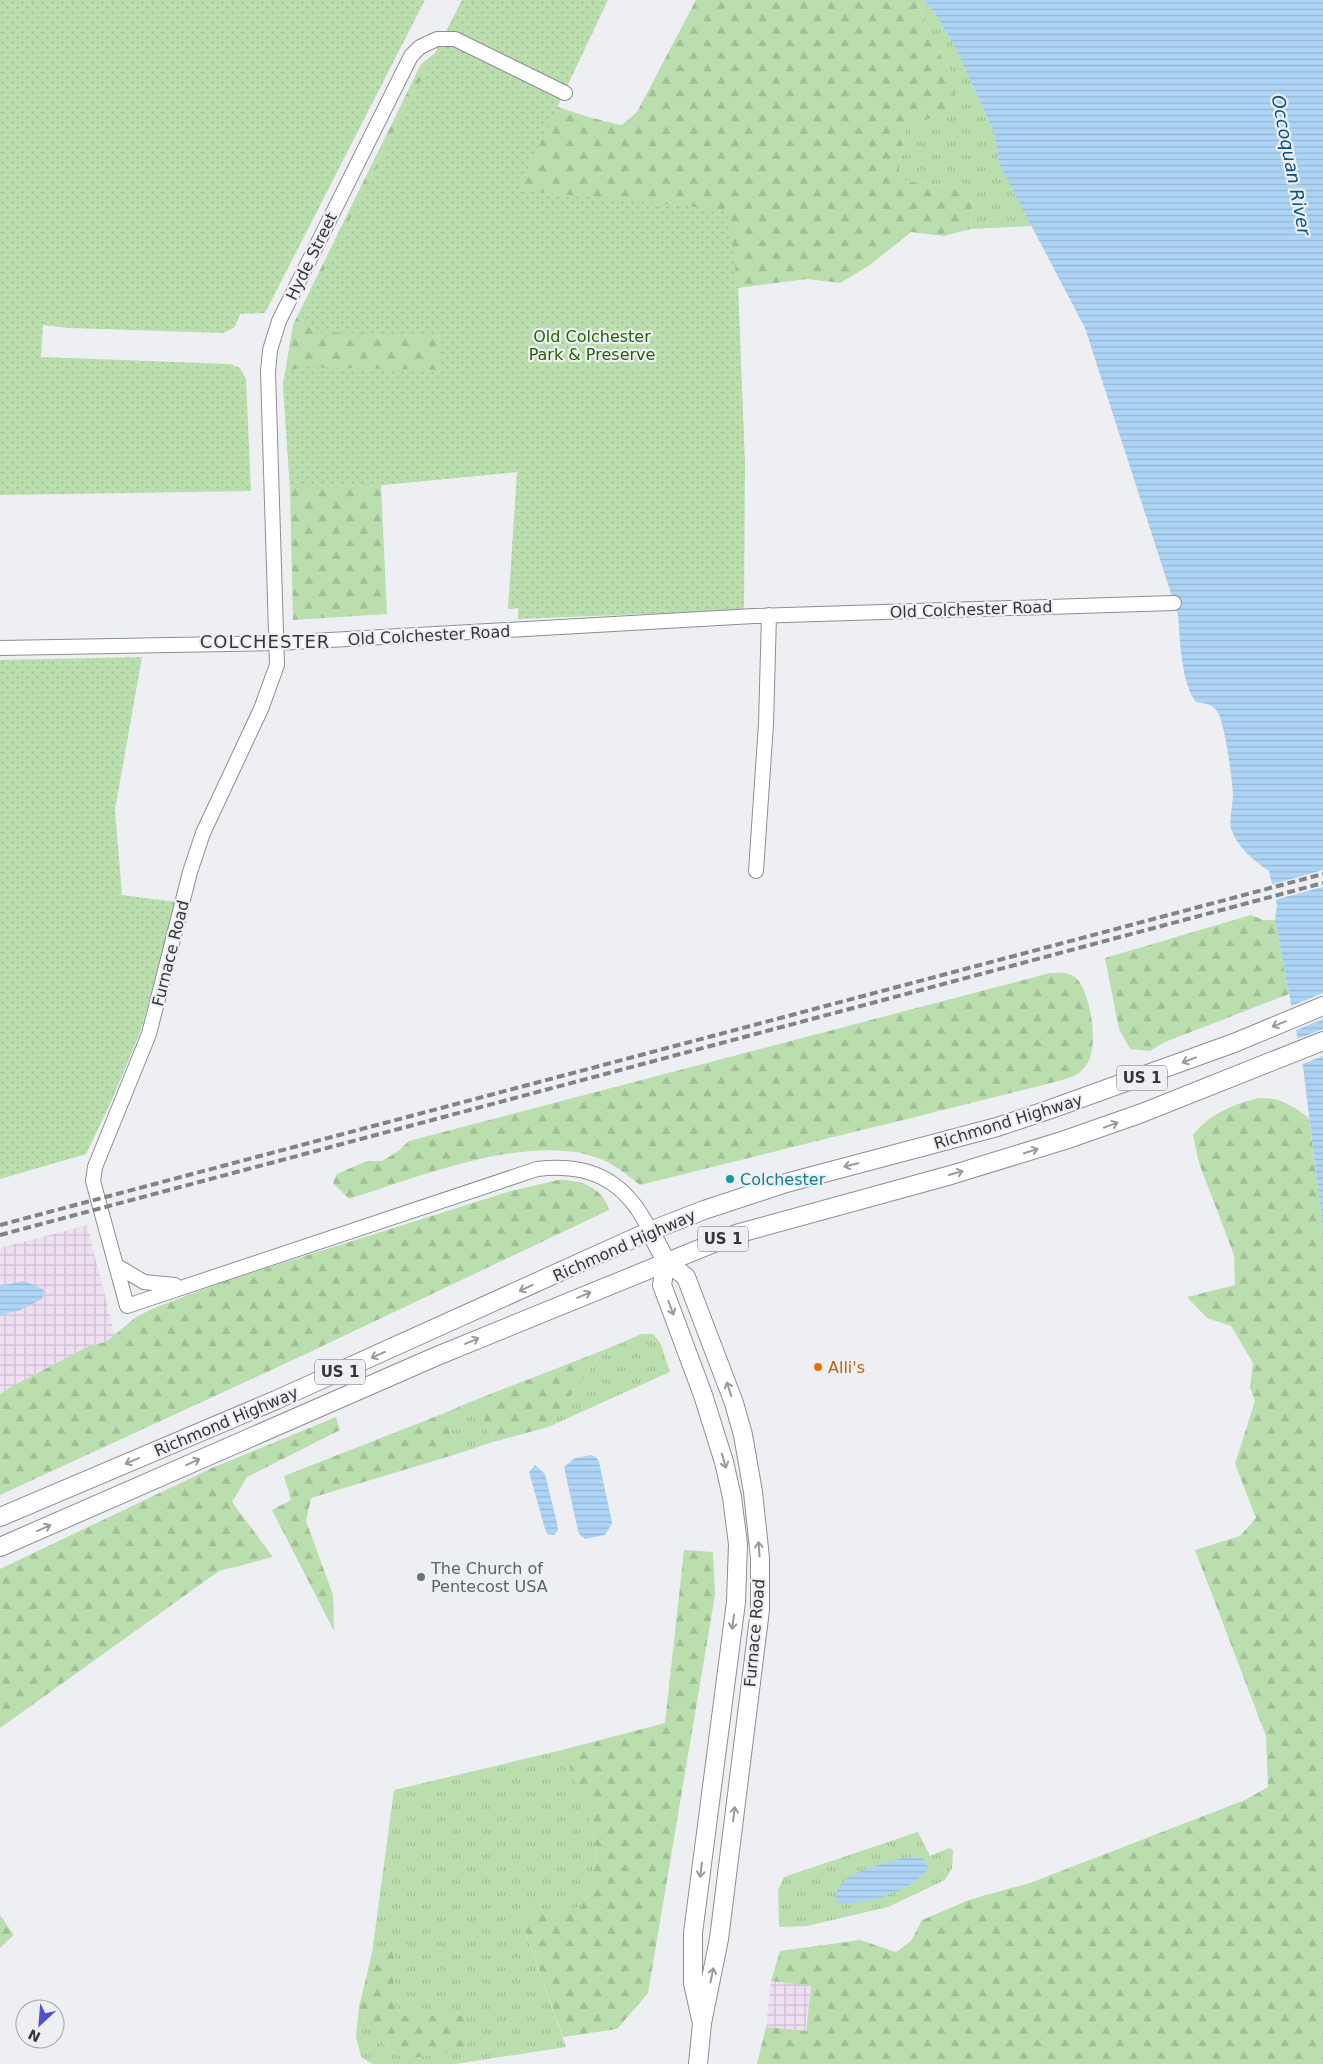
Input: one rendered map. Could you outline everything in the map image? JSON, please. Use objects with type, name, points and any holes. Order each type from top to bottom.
[{"type":"main road","name":"Richmond Highway","points":[[0,1517],[276,1400],[650,1231],[713,1207],[786,1183],[997,1127],[1119,1086],[1323,1006]]},
{"type":"main road","name":"Richmond Highway","points":[[0,1548],[437,1356],[666,1261],[772,1223],[950,1175],[1065,1140],[1142,1113],[1323,1041]]},
{"type":"main road","name":"Furnace Road","points":[[650,1231],[666,1261],[686,1277],[723,1370],[742,1435],[753,1492],[760,1558],[760,1610],[719,1939],[702,2023],[698,2064]]},
{"type":"main road","name":"Furnace Road","points":[[666,1261],[662,1285],[703,1395],[732,1497],[739,1566],[693,1933],[693,1984],[702,2023]]},
{"type":"main road","points":[[730,1647],[755,1649]]},
{"type":"street","name":"Hyde Street","points":[[277,643],[268,440],[268,372],[270,350],[279,321],[411,56],[420,47],[437,39],[455,39],[565,93]]},
{"type":"street","name":"Old Colchester Road","points":[[0,648],[277,643],[768,615],[1174,603]]},
{"type":"street","points":[[756,871],[766,724],[768,615]]},
{"type":"street","name":"Furnace Road","points":[[277,643],[277,665],[272,682],[203,833],[190,872],[149,1034],[94,1174],[93,1187],[127,1306],[507,1178],[552,1167],[579,1170],[616,1186],[637,1206],[650,1231]]},
{"type":"street","name":"Furnace Road","points":[[117,1266],[137,1279],[154,1284],[177,1285],[193,1283]]},
{"type":"shaded area","points":[[87,1225],[115,1336],[106,1342],[91,1345],[0,1394],[0,1248]]},
{"type":"shaded area","points":[[771,1981],[811,1985],[805,2032],[766,2027]]},
{"type":"green space","points":[[0,0],[425,0],[265,313],[240,314],[235,327],[223,333],[70,328],[43,325],[41,357],[230,364],[240,368],[246,379],[251,491],[0,495]]},
{"type":"green space","name":"Old Colchester Park & Preserve","points":[[462,0],[608,0],[518,190],[727,210],[738,287],[745,467],[744,610],[518,619],[518,608],[508,609],[517,472],[380,485],[290,488],[283,384],[290,371],[300,367],[439,370],[439,335],[316,332],[305,325],[302,313]]},
{"type":"green space","name":"Old Colchester Park & Preserve","points":[[696,0],[917,0],[935,47],[959,85],[942,115],[906,126],[899,170],[903,181],[960,187],[972,202],[970,229],[944,236],[911,232],[870,265],[840,283],[807,279],[738,288],[745,467],[518,619],[518,608],[508,609],[527,569],[517,472],[381,485],[387,614],[293,620],[290,488],[283,384],[293,325],[421,64],[435,53],[550,104],[622,125],[637,112]]},
{"type":"green space","points":[[917,0],[924,0],[936,15],[955,47],[994,133],[999,164],[1032,226],[970,229],[972,202],[960,187],[903,181],[899,170],[906,126],[942,115],[959,85],[935,47]]},
{"type":"green space","points":[[142,657],[115,810],[122,895],[176,902],[141,1030],[112,1100],[86,1154],[0,1179],[0,660]]},
{"type":"green space","points":[[1251,915],[1263,920],[1275,920],[1289,994],[1165,1042],[1150,1051],[1130,1049],[1119,1029],[1105,958]]},
{"type":"green space","points":[[1050,973],[1067,973],[1076,978],[1086,995],[1092,1020],[1091,1055],[1083,1069],[1066,1079],[640,1185],[613,1165],[601,1159],[568,1151],[537,1150],[471,1161],[349,1199],[333,1183],[337,1174],[367,1161],[382,1161],[397,1152],[409,1141]]},
{"type":"green space","points":[[1259,1098],[1273,1099],[1286,1103],[1309,1118],[1323,1229],[1323,2064],[757,2064],[766,2027],[806,2031],[811,1986],[771,1981],[780,1951],[860,1940],[896,1952],[911,1941],[922,1920],[969,1900],[1030,1883],[1245,1800],[1268,1787],[1266,1736],[1195,1550],[1240,1536],[1256,1518],[1235,1464],[1255,1401],[1250,1388],[1253,1363],[1231,1326],[1207,1318],[1187,1297],[1235,1285],[1234,1255],[1199,1163],[1193,1135],[1214,1116],[1240,1103]]},
{"type":"green space","points":[[558,1180],[582,1183],[596,1190],[606,1202],[609,1210],[293,1360],[0,1495],[0,1394],[11,1387],[91,1345],[106,1342],[136,1317],[152,1309],[222,1282],[511,1191]]},
{"type":"green space","points":[[642,1334],[653,1334],[661,1344],[670,1372],[548,1427],[604,1350]]},
{"type":"green space","points":[[604,1350],[548,1427],[493,1442],[475,1400]]},
{"type":"green space","points":[[475,1400],[493,1442],[460,1453],[442,1414]]},
{"type":"green space","points":[[442,1414],[460,1453],[311,1498],[306,1521],[333,1595],[334,1631],[272,1510],[291,1500],[284,1476]]},
{"type":"green space","points":[[336,1417],[340,1430],[247,1477],[232,1502],[273,1557],[219,1571],[0,1728],[0,1569],[212,1468]]},
{"type":"green space","points":[[684,1550],[713,1552],[715,1595],[648,1993],[617,2029],[563,2037],[523,1926],[528,1917],[580,1907],[587,1897],[597,1853],[588,1809],[562,1750],[665,1723]]},
{"type":"green space","points":[[562,1750],[588,1809],[597,1853],[587,1897],[580,1907],[523,1926],[566,2047],[455,2064],[373,2064],[361,2057],[356,2036],[359,2007],[365,2023],[393,2053],[466,2016],[401,2016],[393,2001],[393,1949],[372,1953],[394,1790]]},
{"type":"green space","points":[[918,1832],[930,1856],[949,1848],[953,1850],[952,1868],[945,1880],[888,1907],[807,1926],[779,1927],[778,1890],[784,1877]]},
{"type":"green space","points":[[0,1915],[14,1935],[0,1948]]},
{"type":"green space","points":[[393,1949],[393,2000],[401,2016],[466,2016],[471,2037],[465,2050],[407,2059],[393,2053],[365,2023],[359,2007],[372,1953]]},
{"type":"water","name":"Occoquan River","points":[[924,0],[1323,0],[1323,1229],[1303,1067],[1275,920],[1277,905],[1269,871],[1242,848],[1231,829],[1233,794],[1228,751],[1220,717],[1213,707],[1205,703],[1196,702],[1187,684],[1182,660],[1178,615],[1085,328],[999,164],[994,133],[955,47],[936,15]]},
{"type":"water","points":[[24,1281],[43,1289],[42,1299],[20,1310],[0,1315],[0,1286]]},
{"type":"water","points":[[591,1455],[596,1457],[599,1462],[612,1523],[605,1535],[585,1539],[579,1534],[564,1467],[575,1458]]},
{"type":"water","points":[[535,1465],[545,1474],[557,1523],[558,1530],[554,1535],[547,1534],[545,1529],[529,1472]]},
{"type":"water","points":[[910,1857],[922,1858],[928,1867],[923,1875],[913,1882],[901,1889],[872,1900],[845,1903],[836,1901],[837,1891],[852,1876],[876,1865]]},
{"type":"pier","points":[[1323,870],[1323,887],[1274,900],[1270,885]]},
{"type":"pier","points":[[1323,993],[1323,1019],[1294,1031],[1289,1007]]},
{"type":"pier","points":[[1323,1029],[1323,1056],[1300,1065],[1295,1040]]},
{"type":"railway","points":[[0,1225],[1323,874]]},
{"type":"railway","points":[[0,1235],[1323,883]]},
{"type":"place","name":"Colchester","points":[[730,1179]]},
{"type":"place","name":"Alli's","points":[[818,1367]]},
{"type":"place","name":"The Church of Pentecost USA","points":[[421,1577]]},
{"type":"district","name":"COLCHESTER","points":[[265,642]]}]
